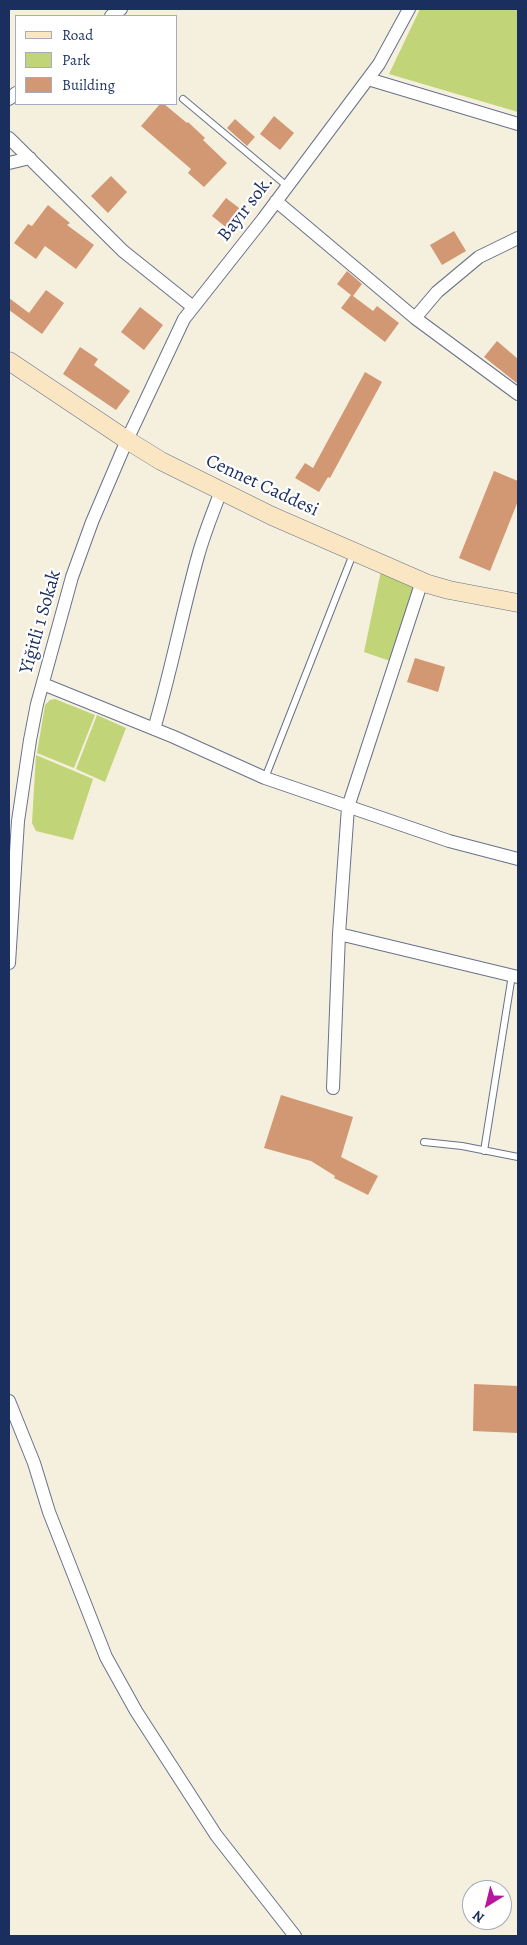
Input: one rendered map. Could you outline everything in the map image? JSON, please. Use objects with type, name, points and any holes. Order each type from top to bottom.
[{"type":"street","name":"Bayır sok.","points":[[126,440],[184,319],[379,64],[409,9]]},
{"type":"street","points":[[368,79],[518,124]]},
{"type":"street","points":[[9,138],[123,251],[194,307]]},
{"type":"street","points":[[9,163],[30,158]]},
{"type":"street","points":[[276,201],[416,318],[518,394]]},
{"type":"street","points":[[416,318],[437,292],[479,257],[518,238]]},
{"type":"street","name":"Cennet Caddesi","points":[[9,361],[126,440],[161,461],[272,516],[449,590],[518,603]]},
{"type":"street","name":"Yiğitli 1 Sokak","points":[[9,963],[14,820],[30,740],[72,577],[92,522],[126,440]]},
{"type":"street","points":[[154,729],[167,684],[180,622],[198,553],[221,491]]},
{"type":"street","points":[[333,1088],[339,934],[348,807],[422,580]]},
{"type":"street","points":[[43,684],[154,729],[264,778],[449,841],[518,859]]},
{"type":"street","points":[[339,934],[515,976]]},
{"type":"street","points":[[9,1402],[34,1463],[49,1512],[106,1657],[136,1712],[216,1835],[295,1936]]},
{"type":"lane","points":[[183,99],[287,186]]},
{"type":"lane","points":[[264,778],[354,551]]},
{"type":"lane","points":[[484,1151],[515,976]]},
{"type":"lane","points":[[424,1142],[462,1146],[518,1157]]},
{"type":"green space","points":[[420,9],[518,9],[518,112],[389,74]]},
{"type":"green space","points":[[381,571],[415,585],[390,661],[364,652]]},
{"type":"green space","points":[[55,699],[95,715],[74,768],[37,753],[45,705],[50,700]]},
{"type":"green space","points":[[97,715],[126,728],[105,782],[76,769]]},
{"type":"green space","points":[[36,755],[93,779],[73,840],[36,831],[32,823]]},
{"type":"building","points":[[159,105],[165,105],[188,122],[205,138],[203,140],[227,163],[204,187],[188,173],[191,169],[141,126]]},
{"type":"building","points":[[274,116],[294,133],[280,150],[260,134]]},
{"type":"building","points":[[235,119],[255,137],[247,146],[227,128]]},
{"type":"building","points":[[111,176],[127,192],[108,213],[91,196]]},
{"type":"building","points":[[226,198],[247,214],[232,232],[212,216]]},
{"type":"building","points":[[48,205],[70,223],[67,225],[94,245],[76,269],[45,246],[36,259],[14,243],[28,224],[32,226]]},
{"type":"building","points":[[454,231],[466,251],[442,265],[430,245]]},
{"type":"building","points":[[347,271],[362,284],[353,296],[373,311],[377,306],[399,323],[385,342],[341,308],[351,295],[337,284]]},
{"type":"building","points":[[46,290],[64,303],[42,334],[9,310],[9,298],[29,313]]},
{"type":"building","points":[[140,307],[163,325],[144,350],[121,332]]},
{"type":"building","points":[[497,341],[518,359],[518,384],[484,357]]},
{"type":"building","points":[[80,347],[98,359],[94,365],[130,391],[116,410],[63,374]]},
{"type":"building","points":[[365,372],[382,382],[330,478],[328,477],[319,492],[295,478],[305,463],[313,468]]},
{"type":"building","points":[[494,471],[518,481],[518,501],[490,571],[459,558]]},
{"type":"building","points":[[415,658],[445,667],[438,692],[407,682]]},
{"type":"building","points":[[281,1095],[353,1117],[341,1157],[378,1176],[368,1195],[334,1178],[335,1176],[311,1161],[264,1148]]},
{"type":"building","points":[[474,1384],[518,1386],[518,1433],[473,1431]]}]
